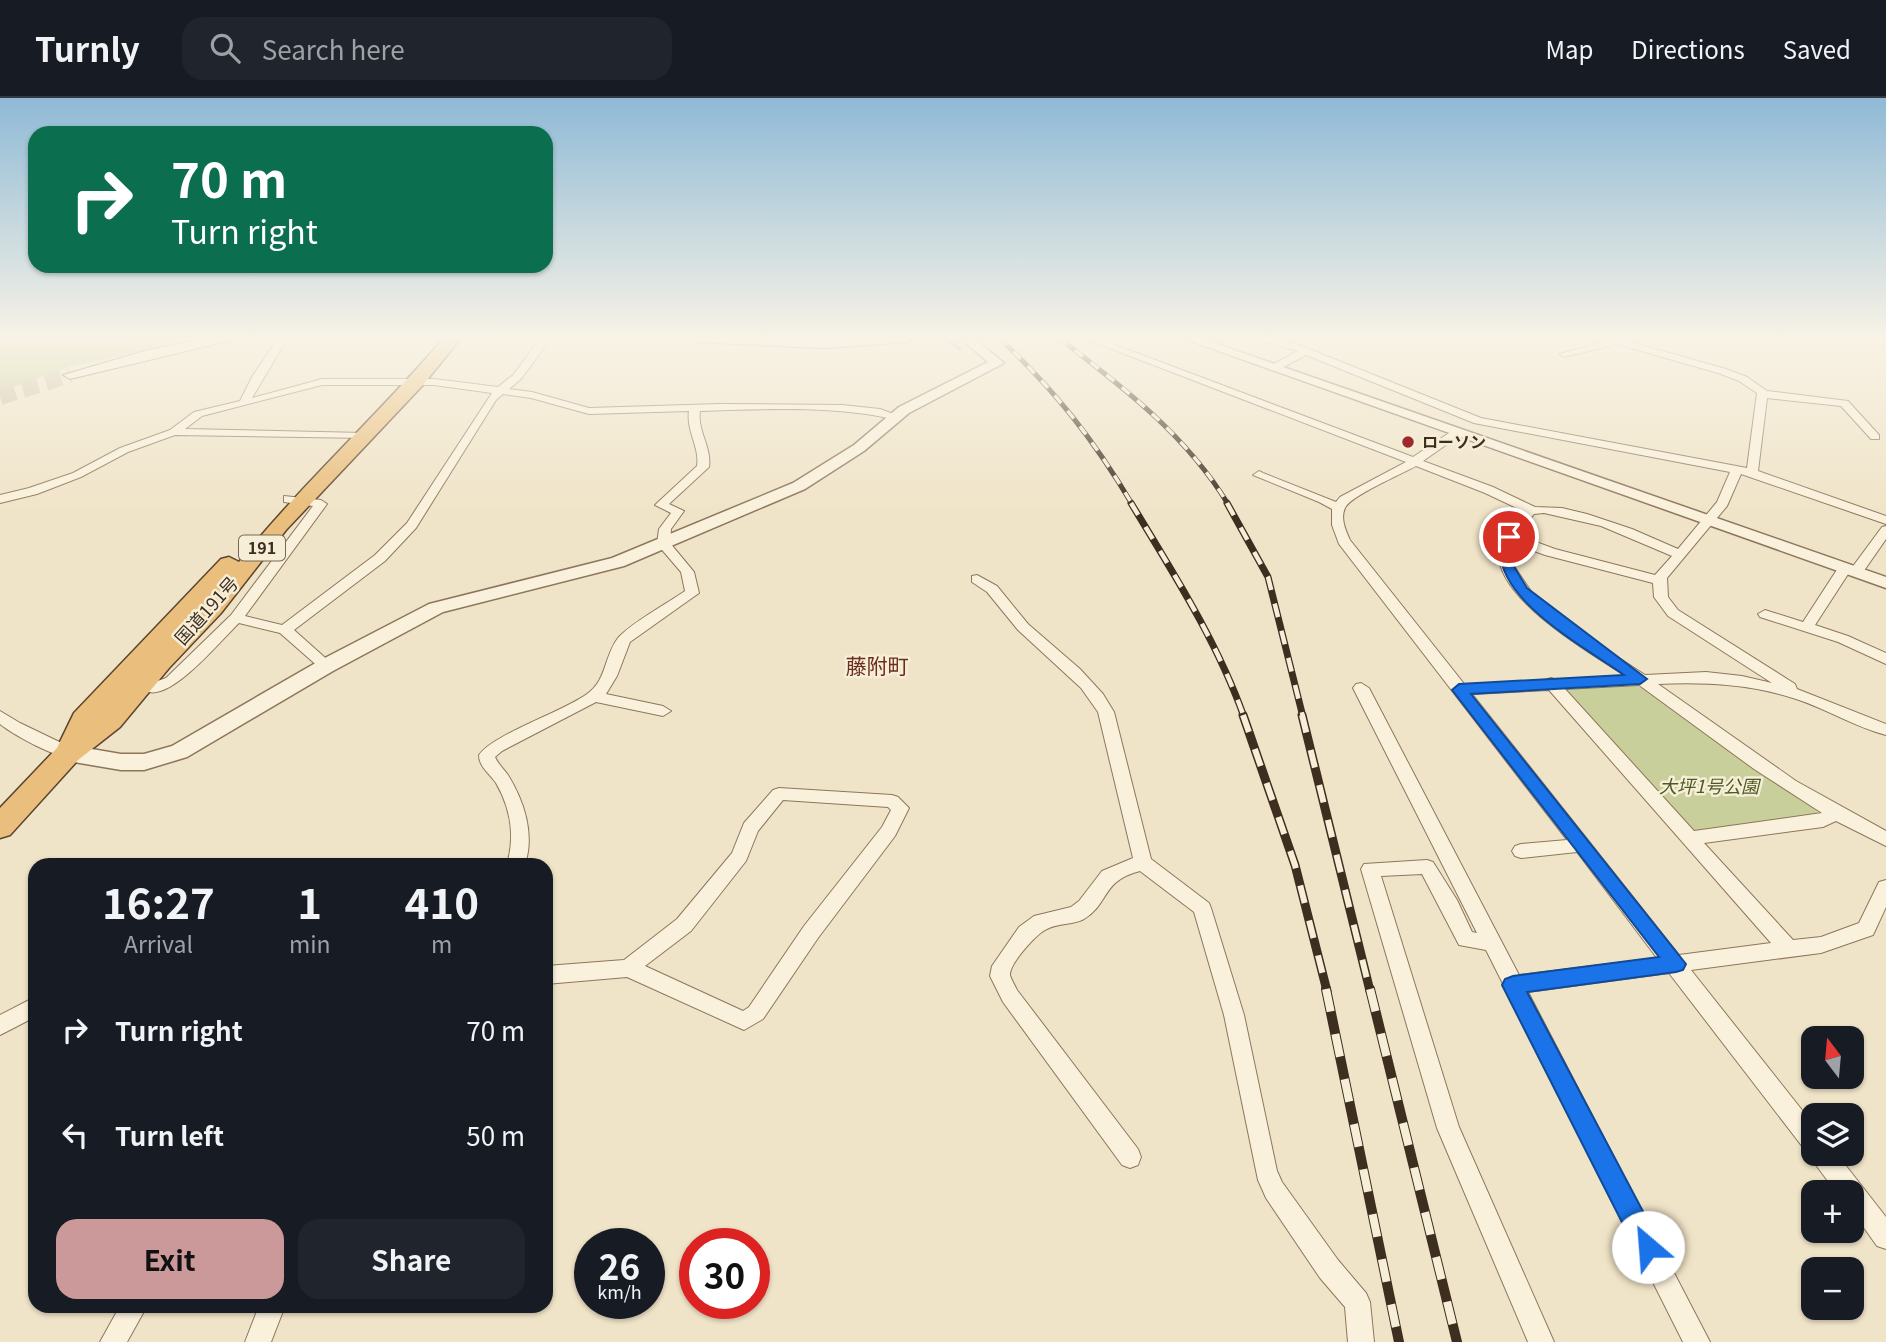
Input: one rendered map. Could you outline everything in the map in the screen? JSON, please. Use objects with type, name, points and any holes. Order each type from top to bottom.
[{"type":"highway","name":"国道191号","points":[[0,827],[68,753],[111,721],[160,662],[213,608],[296,500],[394,396]]},
{"type":"street","points":[[244,403],[247,396]]},
{"type":"street","points":[[0,499],[66,480],[124,450],[174,432],[198,414],[270,396]]},
{"type":"street","points":[[285,630],[380,558],[412,525],[450,461],[495,396]]},
{"type":"street","points":[[536,396],[589,411],[842,408],[880,412],[896,417]]},
{"type":"street","points":[[0,716],[14,727],[68,753],[110,761],[144,762],[178,752],[326,666],[436,608],[594,569],[663,544],[799,485],[859,448],[896,417],[935,396]]},
{"type":"street","points":[[1239,396],[1499,494],[1532,510],[1550,510],[1583,517],[1680,555]]},
{"type":"street","points":[[1351,396],[1886,583]]},
{"type":"street","points":[[1417,396],[1478,421],[1752,473],[1886,520]]},
{"type":"street","points":[[1752,473],[1762,396]]},
{"type":"street","points":[[1781,396],[1844,403],[1875,436]]},
{"type":"street","points":[[663,544],[665,529],[678,511],[661,505],[697,474],[705,459],[692,426],[695,408]]},
{"type":"street","points":[[1478,421],[1413,463],[1352,495],[1338,508],[1336,522],[1344,541],[1801,1126]]},
{"type":"street","points":[[174,432],[356,436]]},
{"type":"street","points":[[1737,470],[1723,503],[1659,580],[1661,597],[1673,613],[1800,695]]},
{"type":"street","points":[[1259,475],[1323,499],[1338,508]]},
{"type":"street","points":[[154,688],[172,681],[236,618],[251,595],[320,510],[321,504],[296,500]]},
{"type":"street","points":[[1532,510],[1509,537],[1507,565],[1521,591],[1545,612],[1675,706],[1835,813],[1886,839]]},
{"type":"street","points":[[1807,627],[1850,570],[1886,530]]},
{"type":"street","points":[[1509,537],[1549,552],[1659,580]]},
{"type":"street","points":[[517,858],[521,841],[516,816],[501,778],[487,761],[487,755],[496,747],[596,695],[611,675],[617,648],[625,639],[692,593],[691,581],[684,565],[663,544]]},
{"type":"street","points":[[977,579],[997,595],[1039,645],[1100,700],[1111,730],[1143,863],[1202,908],[1234,1015],[1266,1172],[1274,1191],[1313,1247],[1357,1302],[1361,1342]]},
{"type":"street","points":[[1765,614],[1807,627],[1886,659]]},
{"type":"street","points":[[236,618],[285,630],[326,666]]},
{"type":"street","points":[[1459,690],[1551,683],[1706,677],[1742,681],[1800,695],[1886,730]]},
{"type":"street","points":[[1551,683],[1692,838],[1789,950]]},
{"type":"street","points":[[1361,688],[1415,788],[1697,1342]]},
{"type":"street","points":[[596,695],[663,711]]},
{"type":"street","points":[[553,974],[628,968],[744,1021],[755,1013],[811,932],[882,842],[900,808],[892,801],[779,794],[750,828],[740,856],[684,925],[628,968]]},
{"type":"street","points":[[1692,838],[1823,820],[1835,813]]},
{"type":"street","points":[[1521,851],[1582,845]]},
{"type":"street","points":[[1130,1157],[1010,996],[1000,976],[1002,966],[1026,933],[1041,922],[1076,914],[1086,906],[1108,876],[1123,868],[1143,863]]},
{"type":"street","points":[[1492,943],[1466,939],[1450,905],[1427,867],[1370,869],[1448,1128],[1541,1342]]},
{"type":"street","points":[[1513,985],[1821,945],[1866,929],[1882,911],[1886,887]]},
{"type":"street","points":[[0,1026],[28,1010]]},
{"type":"street","points":[[1831,1166],[1842,1180]]},
{"type":"street","points":[[1864,1207],[1886,1233]]},
{"type":"street","points":[[113,1342],[130,1313]]},
{"type":"street","points":[[258,1342],[269,1313]]},
{"type":"green space","name":"大坪1号公園","points":[[1625,684],[1643,688],[1817,808],[1817,814],[1701,833],[1687,828],[1563,690]]},
{"type":"railway","points":[[1055,396],[1103,458],[1132,504]]},
{"type":"railway","points":[[1132,396],[1193,456],[1228,504]]},
{"type":"railway","points":[[1131,503],[1207,634],[1244,717]]},
{"type":"railway","points":[[1227,503],[1268,577],[1303,717]]},
{"type":"railway","points":[[1243,715],[1295,865],[1327,991]]},
{"type":"railway","points":[[1302,715],[1370,991]]},
{"type":"railway","points":[[1326,989],[1399,1342]]},
{"type":"railway","points":[[1370,989],[1457,1342]]},
{"type":"place","name":"ローソン","points":[[1408,442]]},
{"type":"district","name":"藤附町","points":[[877,667]]},
{"type":"route","points":[[1509,537],[1506,544],[1507,565],[1521,591],[1545,612],[1640,679],[1459,690],[1676,964],[1513,985],[1648,1247]]}]
